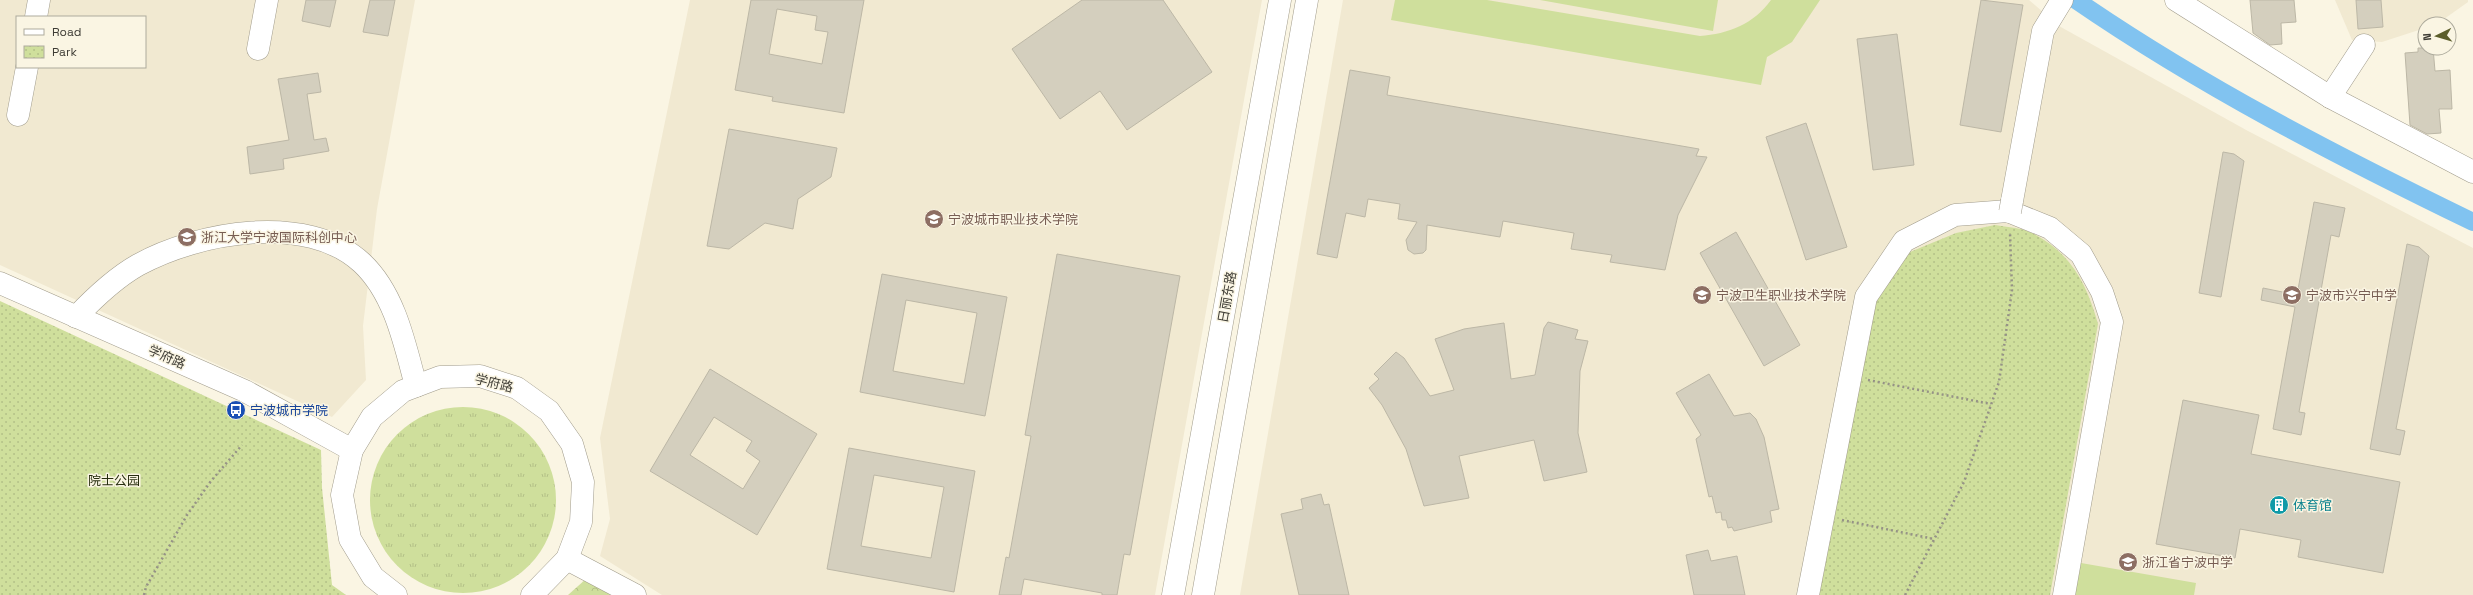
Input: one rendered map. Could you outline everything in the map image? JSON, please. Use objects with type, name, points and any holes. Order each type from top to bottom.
[{"type":"street","points":[[36,16],[39,0]]},
{"type":"street","points":[[258,49],[267,0]]},
{"type":"street","name":"日丽东路","points":[[1173,595],[1280,0]]},
{"type":"street","name":"日丽东路","points":[[1203,595],[1307,0]]},
{"type":"street","points":[[2176,0],[2330,97],[2473,172]]},
{"type":"street","points":[[2011,207],[2043,31],[2062,3]]},
{"type":"street","points":[[2330,97],[2364,45]]},
{"type":"street","points":[[18,115],[27,68]]},
{"type":"street","points":[[1808,595],[1866,297],[1904,241],[1955,215],[2008,211],[2050,228],[2081,254],[2102,292],[2112,322],[2064,595]]},
{"type":"street","points":[[76,317],[100,292],[138,265],[179,246],[216,237],[251,233],[296,234],[340,247],[362,264],[384,293],[403,340],[416,386]]},
{"type":"street","name":"学府路","points":[[0,283],[245,391],[352,450]]},
{"type":"street","name":"学府路","points":[[396,595],[373,578],[350,539],[342,494],[352,450],[372,417],[403,391],[440,378],[480,376],[517,388],[549,411],[572,444],[583,482],[581,522],[567,559],[532,595]]},
{"type":"street","points":[[567,559],[635,595]]},
{"type":"path","points":[[1905,595],[1964,482],[2000,382],[2012,290],[2011,207]]},
{"type":"path","points":[[1850,376],[1991,404]]},
{"type":"path","points":[[144,595],[146,587],[187,515],[211,481],[242,445]]},
{"type":"path","points":[[1823,516],[1934,539]]},
{"type":"shaded area","name":"浙江大学宁波国际科创中心","points":[[0,0],[415,0],[377,209],[363,326],[366,380],[332,417],[0,265]]},
{"type":"shaded area","name":"宁波城市职业技术学院","points":[[690,0],[1262,0],[1155,595],[662,595],[600,556],[610,519],[600,438]]},
{"type":"shaded area","name":"宁波卫生职业技术学院","points":[[1343,0],[2029,0],[2059,26],[2248,131],[2473,248],[2473,595],[1240,595]]},
{"type":"shaded area","points":[[2335,0],[2468,0],[2468,2],[2448,16],[2417,16],[2417,31],[2382,42],[2352,40]]},
{"type":"green space","points":[[1395,0],[1487,0],[1700,36],[1721,33],[1740,26],[1757,15],[1771,0],[1820,0],[1792,42],[1767,57],[1761,85],[1391,20]]},
{"type":"green space","points":[[1540,0],[1718,0],[1713,31]]},
{"type":"green space","points":[[1995,225],[2030,232],[2047,242],[2058,251],[2068,261],[2083,284],[2089,296],[2098,324],[2050,595],[1819,595],[1876,302],[1910,252],[1956,233]]},
{"type":"green space","name":"院士公园","points":[[0,301],[321,450],[322,488],[332,585],[346,595],[0,595]]},
{"type":"green space","points":[[472,407],[481,408],[499,414],[515,422],[529,434],[541,448],[549,464],[555,482],[555,518],[549,536],[541,552],[529,566],[515,578],[499,586],[481,592],[454,593],[445,592],[427,586],[411,578],[397,566],[385,552],[377,536],[371,518],[370,491],[371,482],[377,464],[385,448],[397,434],[411,422],[427,414],[445,408]]},
{"type":"green space","points":[[2081,563],[2196,583],[2194,595],[2075,595]]},
{"type":"green space","points":[[587,578],[613,595],[568,595]]},
{"type":"building","points":[[306,0],[336,0],[330,27],[302,21]]},
{"type":"building","points":[[370,0],[395,0],[388,36],[363,32]]},
{"type":"building","points":[[751,0],[864,0],[844,113],[772,101],[773,97],[735,90]],"holes":[[[777,9],[817,16],[815,30],[828,32],[822,64],[769,54]]]},
{"type":"building","points":[[1082,0],[1163,0],[1212,72],[1127,130],[1100,91],[1060,119],[1012,49]]},
{"type":"building","points":[[1981,0],[2023,5],[2001,132],[1960,125]]},
{"type":"building","points":[[2250,0],[2294,0],[2296,22],[2281,23],[2282,44],[2270,45],[2253,33]]},
{"type":"building","points":[[2356,0],[2381,0],[2383,27],[2358,29]]},
{"type":"building","points":[[1897,34],[1914,165],[1873,170],[1857,39]]},
{"type":"building","points":[[2417,52],[2417,56],[2434,56],[2435,71],[2450,70],[2452,109],[2439,109],[2441,133],[2427,134],[2410,125],[2405,53]]},
{"type":"building","points":[[1350,70],[1390,77],[1387,95],[1699,149],[1696,156],[1707,157],[1678,215],[1665,270],[1610,262],[1612,255],[1571,249],[1574,233],[1503,221],[1500,237],[1427,225],[1426,250],[1423,253],[1414,254],[1408,250],[1406,240],[1417,222],[1398,219],[1400,204],[1368,199],[1365,217],[1346,213],[1337,258],[1317,254]]},
{"type":"building","points":[[318,73],[321,92],[307,94],[314,140],[326,138],[329,151],[283,159],[284,169],[250,174],[247,147],[289,140],[278,79]]},
{"type":"building","points":[[1806,123],[1847,247],[1806,260],[1766,137]]},
{"type":"building","points":[[729,129],[837,148],[831,177],[798,199],[793,229],[765,223],[729,249],[707,246]]},
{"type":"building","points":[[2223,152],[2234,154],[2244,161],[2221,297],[2199,293]]},
{"type":"building","points":[[2314,202],[2345,208],[2339,237],[2331,235],[2299,412],[2305,413],[2301,435],[2273,429],[2295,307],[2261,300],[2263,288],[2297,295]]},
{"type":"building","points":[[1736,232],[1800,345],[1764,366],[1700,253]]},
{"type":"building","points":[[2407,244],[2419,247],[2429,256],[2396,429],[2405,431],[2400,455],[2370,449]]},
{"type":"building","points":[[1057,254],[1180,276],[1130,555],[1124,554],[1117,595],[1102,595],[1102,593],[1024,579],[1021,595],[999,595],[1006,557],[1009,558],[1031,436],[1025,435]]},
{"type":"building","points":[[882,274],[1007,297],[985,416],[860,392]],"holes":[[[906,300],[977,313],[964,384],[893,371]]]},
{"type":"building","points":[[1548,322],[1578,330],[1575,339],[1588,341],[1580,371],[1578,433],[1587,472],[1544,481],[1534,440],[1459,456],[1469,498],[1424,506],[1406,449],[1382,405],[1369,388],[1379,379],[1374,374],[1396,352],[1404,358],[1430,396],[1454,390],[1435,339],[1464,329],[1504,323],[1511,379],[1535,375],[1544,328]]},
{"type":"building","points":[[710,369],[817,434],[757,535],[650,471]],"holes":[[[714,417],[752,441],[746,451],[760,461],[743,489],[690,455]]]},
{"type":"building","points":[[1709,374],[1734,416],[1750,413],[1756,419],[1764,437],[1779,509],[1770,511],[1772,522],[1734,531],[1732,527],[1728,528],[1726,520],[1722,520],[1721,512],[1716,513],[1712,496],[1709,497],[1696,439],[1701,435],[1676,393]]},
{"type":"building","name":"体育馆","points":[[2183,400],[2259,415],[2251,454],[2400,482],[2383,573],[2298,557],[2301,540],[2240,529],[2235,558],[2156,544]]},
{"type":"building","points":[[849,448],[975,471],[954,592],[827,569]],"holes":[[[874,475],[944,487],[931,558],[861,546]]]},
{"type":"building","points":[[1321,494],[1324,505],[1329,504],[1349,595],[1299,595],[1281,514],[1303,509],[1301,499]]},
{"type":"building","points":[[1708,550],[1711,561],[1737,556],[1745,595],[1694,595],[1686,555]]},
{"type":"waterway","points":[[2076,0],[2123,32],[2221,91],[2371,172],[2473,222]]},
{"type":"place","name":"宁波城市职业技术学院","points":[[934,219]]},
{"type":"place","name":"浙江大学宁波国际科创中心","points":[[187,237]]},
{"type":"place","name":"宁波卫生职业技术学院","points":[[1702,295]]},
{"type":"place","name":"宁波市兴宁中学","points":[[2292,295]]},
{"type":"place","name":"宁波城市学院","points":[[236,410]]},
{"type":"place","name":"体育馆","points":[[2279,505]]},
{"type":"place","name":"浙江省宁波中学","points":[[2128,562]]}]
